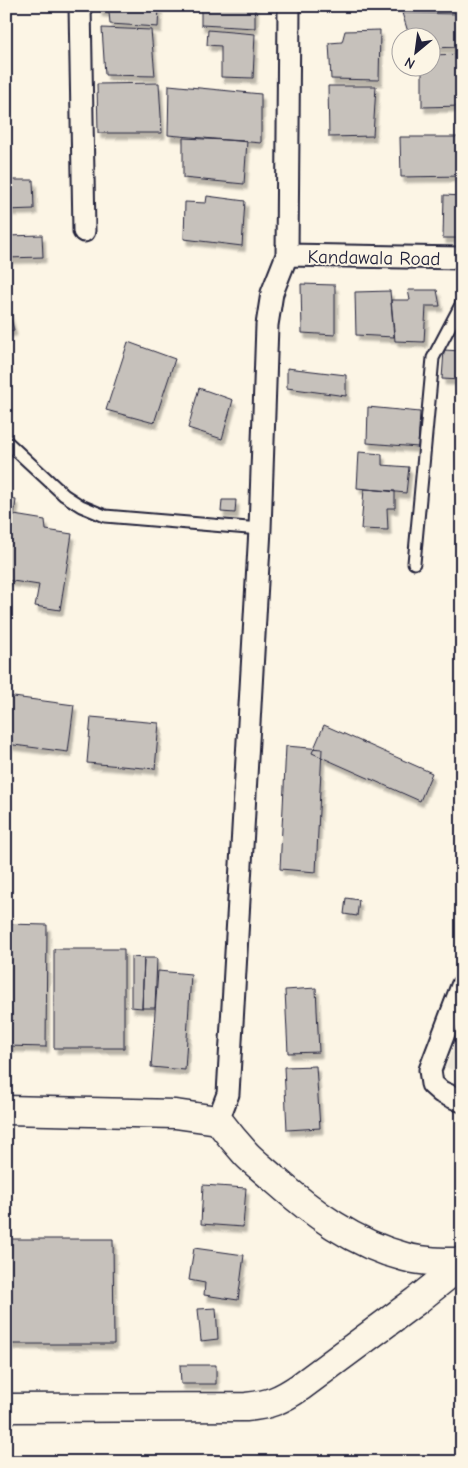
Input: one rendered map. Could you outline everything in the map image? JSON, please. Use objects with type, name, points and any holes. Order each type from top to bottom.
[{"type":"street","points":[[80,6],[84,231]]},
{"type":"street","points":[[218,1120],[228,1094],[260,529],[267,325],[272,294],[287,255],[289,6]]},
{"type":"street","name":"Kandawala Road","points":[[287,255],[462,258]]},
{"type":"street","points":[[462,986],[430,1070],[432,1084],[442,1092],[462,1101]]},
{"type":"street","points":[[6,1110],[175,1114],[218,1120],[248,1156],[284,1188],[317,1214],[347,1234],[375,1247],[404,1257],[426,1261],[462,1263]]},
{"type":"street","points":[[6,1408],[260,1406],[282,1399],[300,1387],[416,1301],[462,1263]]},
{"type":"lane","points":[[414,563],[433,358],[462,303]]},
{"type":"lane","points":[[6,441],[64,495],[81,506],[105,516],[260,529]]},
{"type":"shaded area","points":[[462,1025],[462,1075],[446,1067]]},
{"type":"building","points":[[99,6],[159,6],[158,27],[110,24],[109,12],[99,11]]},
{"type":"building","points":[[201,6],[255,6],[255,28],[201,25]]},
{"type":"building","points":[[392,6],[459,6],[459,7]]},
{"type":"building","points":[[402,13],[462,14],[462,47],[440,48],[440,28],[407,28]]},
{"type":"building","points":[[102,28],[151,30],[155,76],[105,75]]},
{"type":"building","points":[[208,30],[255,34],[253,78],[221,77],[221,46],[207,45]]},
{"type":"building","points":[[380,30],[379,80],[331,79],[329,43],[342,42],[345,31]]},
{"type":"building","points":[[462,54],[462,106],[422,107],[422,78],[440,78],[440,55]]},
{"type":"building","points":[[159,83],[162,133],[98,133],[97,84]]},
{"type":"building","points":[[169,85],[261,94],[261,143],[168,135]]},
{"type":"building","points":[[328,86],[376,86],[373,136],[329,137]]},
{"type":"building","points":[[400,137],[462,137],[462,176],[401,177]]},
{"type":"building","points":[[183,138],[247,141],[244,184],[183,178]]},
{"type":"building","points":[[6,180],[33,180],[34,209],[6,210]]},
{"type":"building","points":[[444,195],[462,196],[462,238],[443,238]]},
{"type":"building","points":[[207,196],[245,201],[242,246],[184,239],[185,202],[206,203]]},
{"type":"building","points":[[42,235],[43,257],[6,258],[6,236]]},
{"type":"building","points":[[301,284],[335,285],[335,335],[302,333]]},
{"type":"building","points":[[408,290],[437,290],[440,306],[426,306],[424,342],[395,341],[391,300],[410,300]]},
{"type":"building","points":[[390,291],[394,337],[356,335],[355,292]]},
{"type":"building","points":[[6,301],[14,330],[6,332]]},
{"type":"building","points":[[128,342],[175,359],[154,423],[106,410]]},
{"type":"building","points":[[444,350],[462,351],[462,380],[442,379]]},
{"type":"building","points":[[287,368],[346,375],[346,396],[287,388]]},
{"type":"building","points":[[199,388],[233,400],[222,439],[188,428]]},
{"type":"building","points":[[368,407],[420,412],[418,447],[367,443]]},
{"type":"building","points":[[359,452],[382,454],[382,465],[409,467],[406,493],[357,488]]},
{"type":"building","points":[[364,489],[395,491],[395,508],[387,508],[388,530],[361,529]]},
{"type":"building","points":[[6,498],[16,500],[14,515],[45,520],[46,530],[72,534],[60,610],[35,606],[39,585],[6,580]]},
{"type":"building","points":[[222,500],[236,500],[235,513],[221,512]]},
{"type":"building","points":[[6,696],[74,705],[68,752],[6,744]]},
{"type":"building","points":[[91,717],[159,723],[155,769],[87,763]]},
{"type":"building","points":[[324,725],[432,773],[420,801],[312,753]]},
{"type":"building","points":[[286,746],[322,749],[316,872],[280,869]]},
{"type":"building","points":[[346,898],[359,900],[357,916],[344,914]]},
{"type":"building","points":[[6,924],[47,925],[46,1047],[6,1046]]},
{"type":"building","points":[[54,949],[124,949],[124,1048],[54,1048]]},
{"type":"building","points":[[131,957],[144,958],[142,1008],[131,1007]]},
{"type":"building","points":[[144,958],[157,958],[155,1008],[142,1008]]},
{"type":"building","points":[[158,971],[191,974],[185,1070],[151,1067]]},
{"type":"building","points":[[316,988],[319,1052],[288,1053],[285,990]]},
{"type":"building","points":[[316,1066],[320,1128],[287,1130],[284,1067]]},
{"type":"building","points":[[203,1185],[246,1188],[243,1227],[201,1224]]},
{"type":"building","points":[[6,1239],[113,1239],[114,1344],[6,1344]]},
{"type":"building","points":[[194,1248],[244,1255],[238,1300],[204,1295],[205,1283],[189,1280]]},
{"type":"building","points":[[216,1308],[218,1339],[201,1341],[198,1309]]},
{"type":"building","points":[[180,1365],[216,1365],[216,1384],[181,1384]]}]
